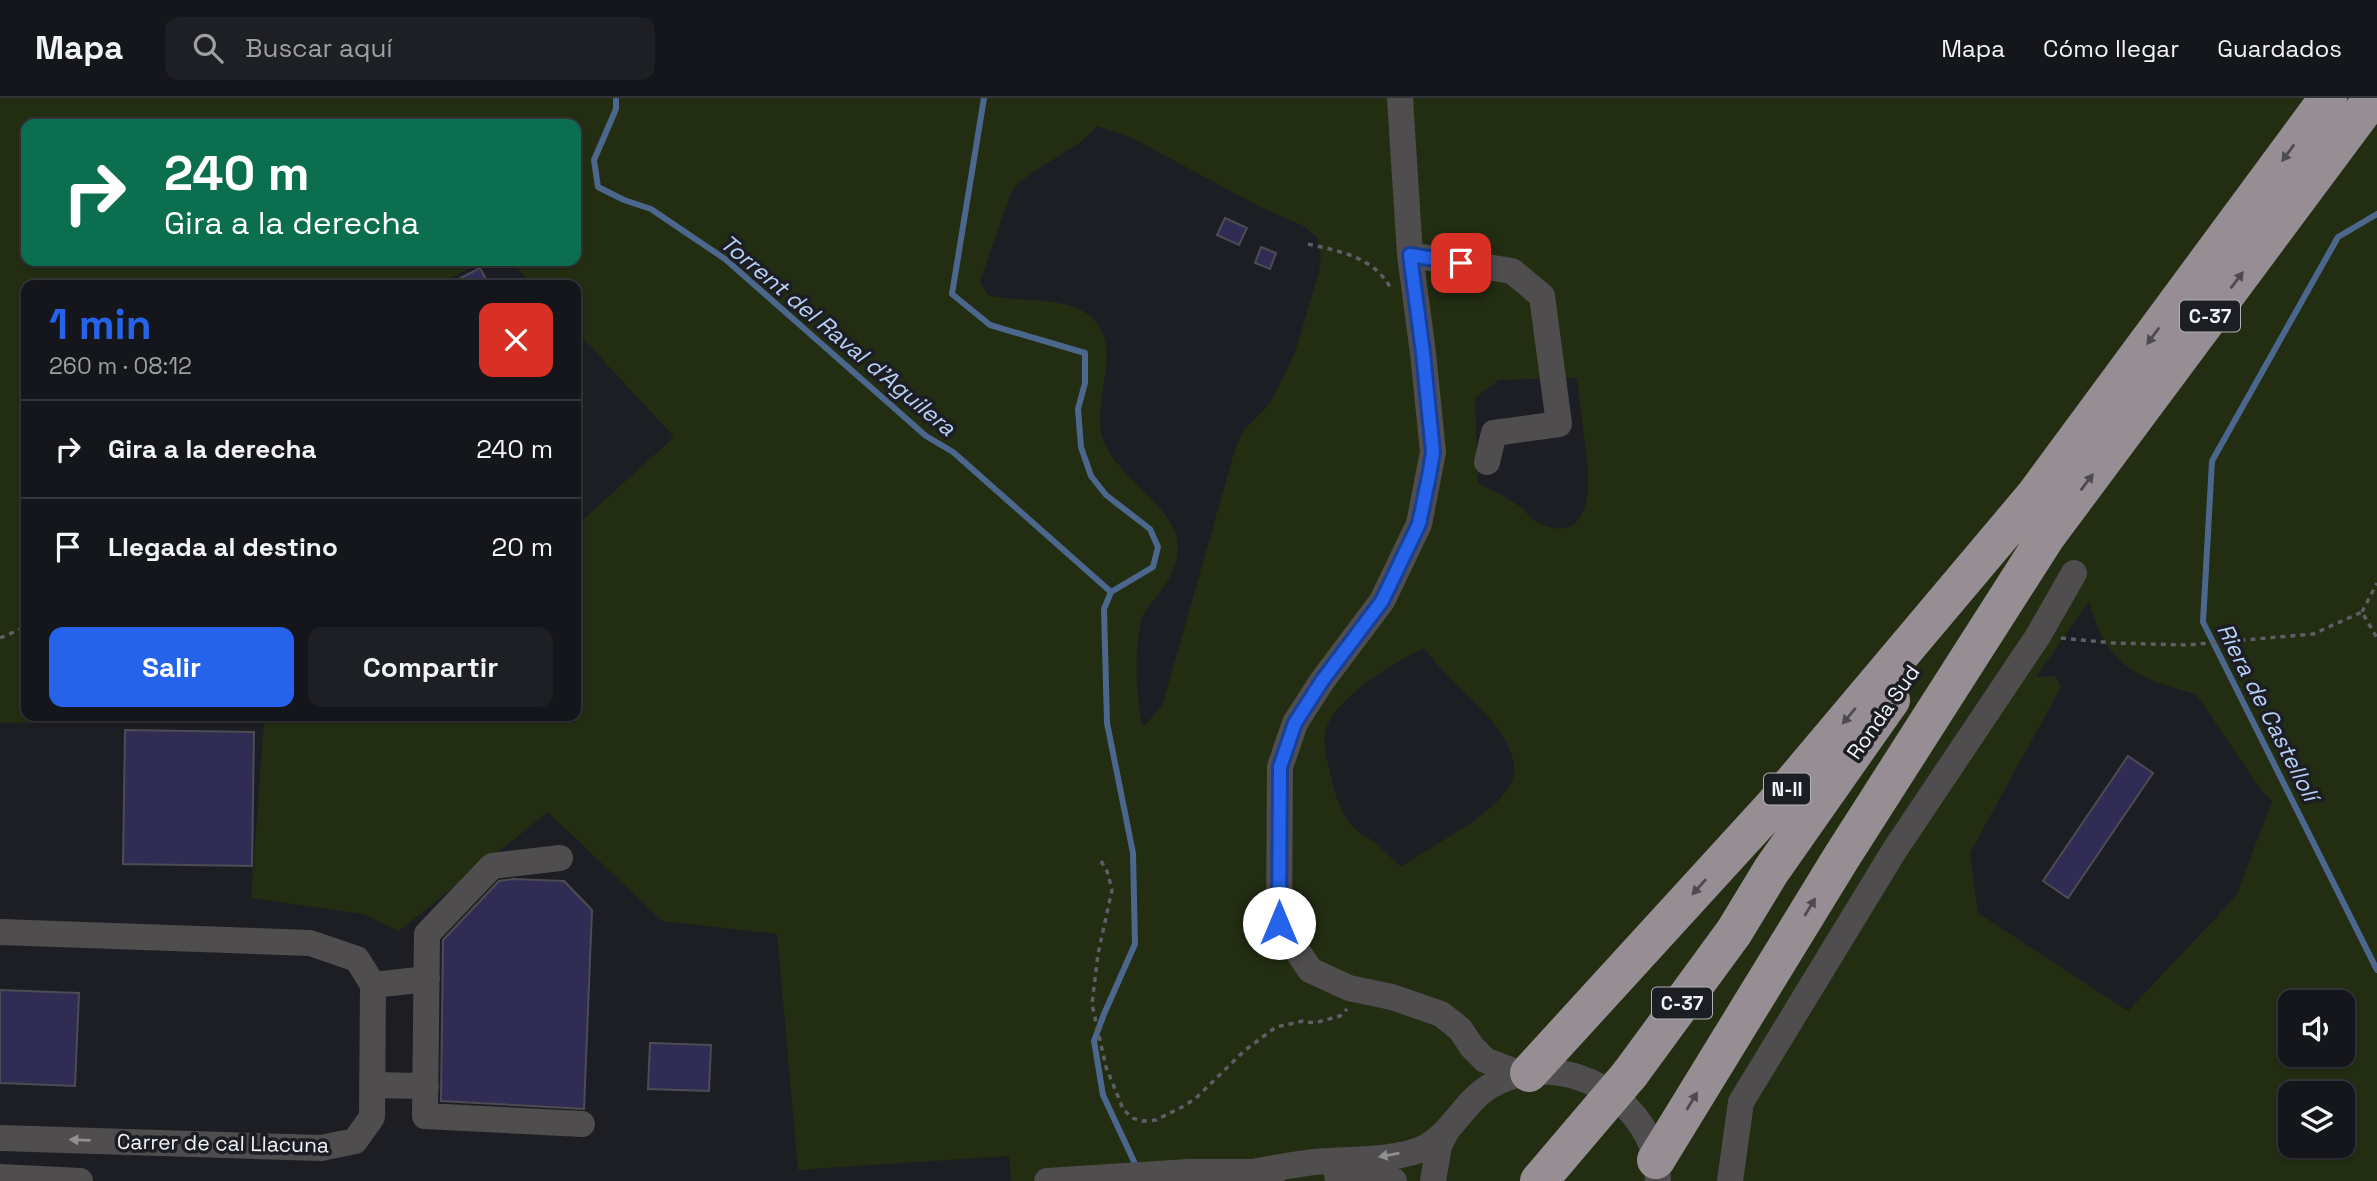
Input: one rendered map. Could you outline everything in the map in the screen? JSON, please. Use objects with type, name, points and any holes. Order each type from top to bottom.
[{"type":"highway","name":"C-37","points":[[2035,495],[2328,98]]},
{"type":"highway","name":"C-37","points":[[2046,537],[2361,112],[2377,98]]},
{"type":"highway","name":"Ronda Sud","points":[[1539,1181],[1630,1074],[1734,932],[1771,871],[2035,495]]},
{"type":"highway","name":"N-II","points":[[1525,1074],[1774,805],[2035,495]]},
{"type":"highway","name":"Ronda Sud","points":[[1734,932],[1791,867],[2046,537]]},
{"type":"highway","name":"N-II","points":[[1657,1170],[1841,858],[2046,537]]},
{"type":"street","points":[[1400,98],[1410,255],[1433,452],[1419,524],[1382,601],[1322,681],[1295,723],[1280,767],[1279,923],[1310,970],[1356,989],[1392,997],[1441,1014],[1460,1029],[1485,1060],[1525,1074]]},
{"type":"street","points":[[1410,255],[1512,271],[1542,296],[1559,424],[1493,433],[1487,461]]},
{"type":"street","points":[[1730,1181],[1741,1102],[1894,851],[2038,636],[2074,573]]},
{"type":"street","points":[[559,858],[492,866],[428,934],[425,1116],[582,1124]]},
{"type":"street","points":[[0,932],[310,943],[357,959],[373,985],[427,979]]},
{"type":"street","name":"Carrer de cal Llacuna","points":[[0,1138],[321,1148],[355,1141],[372,1117],[373,985]]},
{"type":"street","points":[[1471,1101],[1476,1081],[1472,1047]]},
{"type":"street","name":"N-II","points":[[1257,1171],[1406,1152],[1426,1147],[1471,1101],[1494,1084],[1525,1074],[1553,1072],[1577,1076],[1619,1098],[1636,1116],[1648,1137],[1657,1170]]},
{"type":"street","points":[[372,1085],[426,1086]]},
{"type":"street","name":"N-II","points":[[1433,1181],[1439,1146],[1448,1127]]},
{"type":"street","name":"N-II","points":[[1047,1181],[1189,1172],[1257,1171],[1384,1177],[1394,1181]]},
{"type":"street","points":[[0,1177],[80,1181]]},
{"type":"path","points":[[1308,244],[1363,260],[1388,282],[1393,291]]},
{"type":"path","points":[[2038,636],[2113,643],[2187,645],[2313,634],[2362,612],[2377,583]]},
{"type":"path","points":[[2362,612],[2377,638]]},
{"type":"path","points":[[0,638],[21,629]]},
{"type":"path","points":[[1101,861],[1112,890],[1098,954],[1093,1004],[1106,1067],[1123,1109],[1132,1118],[1156,1120],[1184,1106],[1244,1051],[1276,1027],[1303,1021],[1314,1023],[1340,1016],[1348,1007],[1356,989]]},
{"type":"green space","points":[[0,98],[2377,98],[2377,1181],[1011,1181],[1009,1156],[798,1170],[777,934],[662,921],[548,812],[399,931],[363,914],[251,898],[264,721],[0,723]],"holes":[[[1097,126],[1132,138],[1264,209],[1304,226],[1318,239],[1321,256],[1319,272],[1295,352],[1270,403],[1244,430],[1236,446],[1162,706],[1143,727],[1137,672],[1140,627],[1145,612],[1164,587],[1177,560],[1175,532],[1168,519],[1120,466],[1103,439],[1100,424],[1107,359],[1106,344],[1101,330],[1091,317],[1081,310],[1056,302],[988,295],[980,282],[1011,192],[1031,174],[1077,144]],[[1577,378],[1588,470],[1587,495],[1585,507],[1574,524],[1565,528],[1554,528],[1539,523],[1522,508],[1478,484],[1475,398],[1499,380]],[[2089,601],[2104,641],[2115,655],[2140,675],[2196,694],[2261,790],[2272,801],[2236,896],[2128,1011],[1978,913],[1970,853],[2061,687],[2055,676],[2036,677]],[[1424,648],[1494,724],[1513,758],[1514,772],[1509,786],[1499,800],[1484,813],[1401,867],[1378,845],[1352,826],[1344,815],[1338,803],[1327,761],[1325,734],[1330,721],[1351,695],[1396,663]]]},
{"type":"building","points":[[1225,218],[1247,228],[1239,245],[1217,235]]},
{"type":"building","points":[[1261,247],[1276,253],[1270,269],[1255,263]]},
{"type":"building","points":[[480,268],[486,280],[457,280]]},
{"type":"building","points":[[125,730],[254,732],[252,866],[123,864]]},
{"type":"building","points":[[2128,756],[2153,773],[2068,898],[2043,881]]},
{"type":"building","points":[[499,881],[564,881],[592,910],[584,1109],[441,1101],[443,940]]},
{"type":"building","points":[[0,990],[79,993],[75,1086],[0,1083]]},
{"type":"building","points":[[650,1043],[711,1045],[709,1091],[648,1089]]},
{"type":"waterway","name":"Torrent del Raval d'Aguilera","points":[[616,98],[616,109],[594,160],[598,187],[651,209],[725,259],[926,436],[953,452],[1111,592]]},
{"type":"waterway","points":[[984,98],[952,294],[990,325],[1085,353],[1085,383],[1078,409],[1081,447],[1091,476],[1106,495],[1150,529],[1158,547],[1153,567],[1111,592]]},
{"type":"waterway","name":"Riera de Castellolí","points":[[2377,214],[2338,237],[2212,461],[2203,622],[2377,970]]},
{"type":"waterway","points":[[1111,592],[1104,609],[1107,723],[1133,853],[1135,944],[1094,1041],[1103,1095],[1137,1168]]},
{"type":"route","points":[[1279,923],[1280,767],[1295,723],[1322,681],[1382,601],[1419,524],[1429,476],[1433,452],[1410,255],[1461,263]]}]
